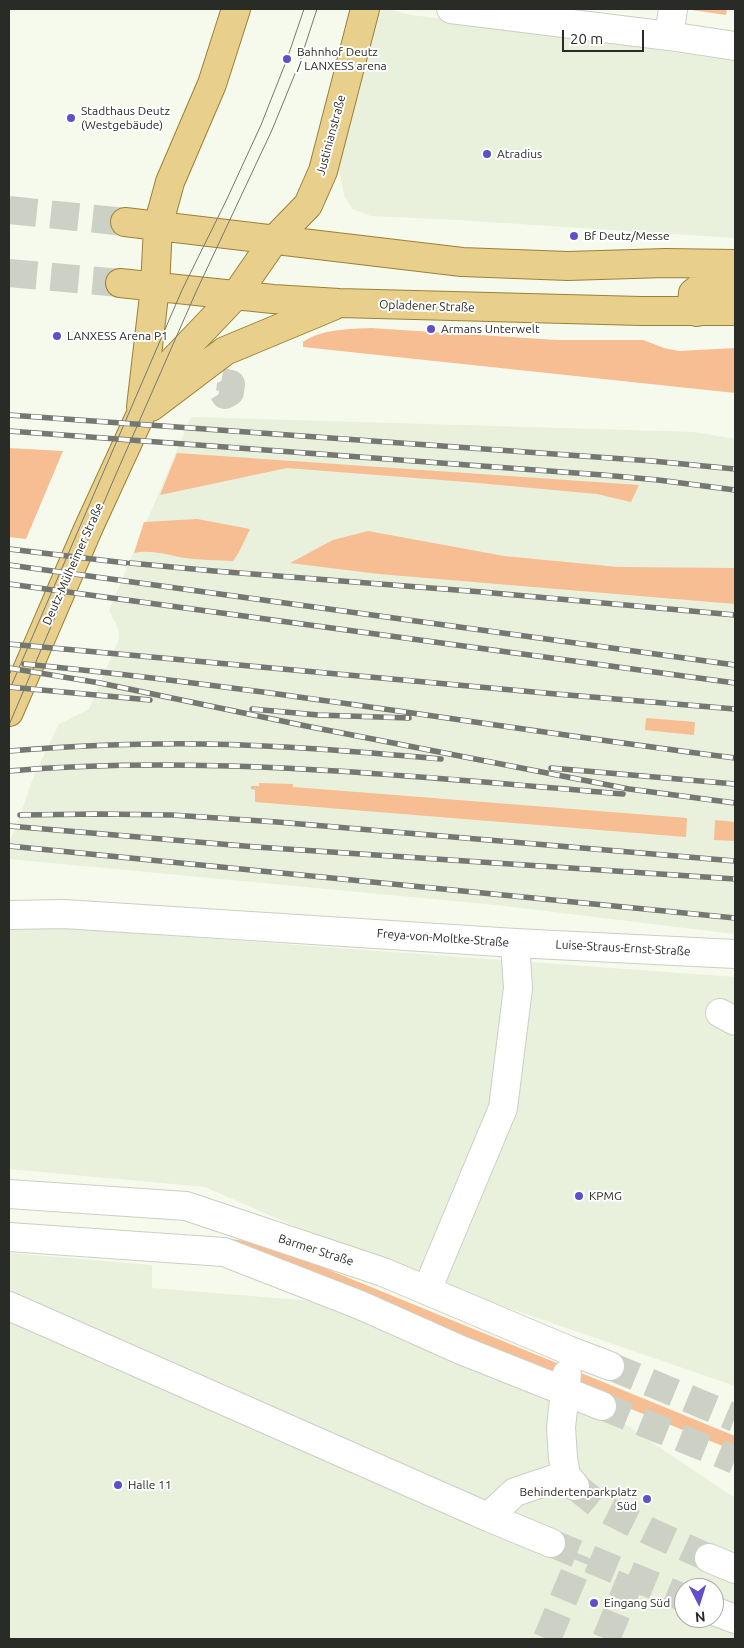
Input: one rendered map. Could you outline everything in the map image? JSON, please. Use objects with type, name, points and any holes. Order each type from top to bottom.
[{"type":"main road","points":[[158,226],[170,182],[212,84],[236,9]]},
{"type":"main road","name":"Justinianstraße","points":[[236,295],[274,240],[308,205],[323,171],[365,9]]},
{"type":"main road","points":[[125,222],[462,262],[568,266],[666,263],[735,264]]},
{"type":"main road","name":"Deutz-Mülheimer Straße","points":[[140,416],[154,287],[158,226]]},
{"type":"main road","name":"Opladener Straße","points":[[120,283],[339,303],[697,312],[735,311]]},
{"type":"main road","points":[[697,312],[692,303],[693,293],[702,286],[735,283]]},
{"type":"main road","name":"Deutz-Mülheimer Straße","points":[[9,712],[90,523],[140,416],[173,361],[236,295]]},
{"type":"main road","points":[[140,416],[225,351],[339,303]]},
{"type":"street","points":[[451,9],[669,36],[735,41]]},
{"type":"street","points":[[669,36],[672,9]]},
{"type":"street","name":"Freya-von-Moltke-Straße","points":[[9,915],[64,914],[515,943],[518,988],[503,1108],[427,1290]]},
{"type":"street","name":"Luise-Straus-Ernst-Straße","points":[[515,943],[733,954]]},
{"type":"street","name":"Barmer Straße","points":[[9,1194],[186,1206],[383,1272],[610,1366]]},
{"type":"street","points":[[9,1237],[224,1252],[360,1305],[462,1350],[602,1406]]},
{"type":"street","points":[[10,1310],[552,1543]]},
{"type":"street","points":[[488,1517],[515,1492],[570,1480],[563,1458],[561,1427],[566,1392],[568,1350]]},
{"type":"street","points":[[709,1558],[735,1568]]},
{"type":"shaded area","points":[[379,9],[735,61],[735,238],[371,216],[352,209],[344,195],[337,161]]},
{"type":"shaded area","points":[[685,9],[727,9],[726,15]]},
{"type":"shaded area","points":[[371,328],[557,340],[643,340],[664,348],[679,351],[735,348],[735,393],[303,347],[303,342],[318,334],[336,330]]},
{"type":"shaded area","points":[[191,417],[695,432],[735,439],[735,934],[496,905],[9,859],[9,842],[17,825],[33,778],[59,724],[89,709],[119,639],[118,628],[109,610]]},
{"type":"shaded area","points":[[9,448],[63,451],[26,539],[9,537]]},
{"type":"shaded area","points":[[177,453],[639,485],[631,502],[597,494],[287,468],[160,495]]},
{"type":"shaded area","points":[[197,519],[250,529],[233,561],[185,558],[153,552],[134,553],[144,522]]},
{"type":"shaded area","points":[[368,531],[504,556],[618,567],[735,568],[735,604],[379,574],[290,563],[333,540]]},
{"type":"shaded area","points":[[646,718],[695,722],[694,735],[645,730]]},
{"type":"shaded area","points":[[259,783],[293,784],[293,787],[687,818],[686,837],[255,802],[255,790],[251,789],[251,786],[259,786]]},
{"type":"shaded area","points":[[715,820],[735,822],[735,841],[714,840]]},
{"type":"shaded area","points":[[9,924],[735,977],[735,1386],[386,1266],[205,1187],[9,1169]]},
{"type":"shaded area","points":[[225,1238],[278,1249],[735,1436],[735,1451],[438,1331]]},
{"type":"shaded area","points":[[9,1253],[152,1265],[152,1288],[326,1302],[601,1408],[735,1498],[735,1639],[9,1639]]},
{"type":"tunnel","points":[[9,210],[125,222]]},
{"type":"tunnel","points":[[9,273],[120,283]]},
{"type":"tunnel","points":[[221,382],[231,384],[230,392],[225,395],[220,387],[221,382]]},
{"type":"tunnel","points":[[610,1366],[735,1418]]},
{"type":"tunnel","points":[[602,1406],[735,1460]]},
{"type":"tunnel","points":[[575,1486],[601,1507],[709,1558]]},
{"type":"tunnel","points":[[551,1543],[674,1594]]},
{"type":"tunnel","points":[[547,1639],[582,1555]]},
{"type":"tunnel","points":[[606,1639],[632,1576]]},
{"type":"tram line","points":[[9,691],[182,290],[261,125],[304,9]]},
{"type":"tram line","points":[[9,725],[196,292],[272,130],[299,64],[317,9]]},
{"type":"railway","points":[[9,415],[652,461],[735,469]]},
{"type":"railway","points":[[9,431],[603,475],[735,490]]},
{"type":"railway","points":[[9,549],[126,563]]},
{"type":"railway","points":[[130,563],[735,615]]},
{"type":"railway","points":[[9,565],[735,665]]},
{"type":"railway","points":[[9,584],[735,683]]},
{"type":"railway","points":[[9,644],[735,709]]},
{"type":"railway","points":[[24,664],[202,684],[735,758]]},
{"type":"railway","points":[[9,668],[100,683],[306,726],[629,789],[735,803]]},
{"type":"railway","points":[[9,687],[150,700]]},
{"type":"railway","points":[[252,709],[318,715],[409,718]]},
{"type":"railway","points":[[9,751],[106,745],[202,744],[292,747],[441,759]]},
{"type":"railway","points":[[9,771],[86,766],[239,766],[393,775],[623,794]]},
{"type":"railway","points":[[551,768],[735,784]]},
{"type":"railway","points":[[20,815],[172,815],[277,822],[735,861]]},
{"type":"railway","points":[[9,826],[256,847],[735,879]]},
{"type":"railway","points":[[9,846],[735,918]]},
{"type":"place","name":"Bahnhof Deutz / LANXESS arena","points":[[287,59]]},
{"type":"place","name":"Stadthaus Deutz (Westgebäude)","points":[[71,118]]},
{"type":"place","name":"Atradius","points":[[487,154]]},
{"type":"place","name":"Bf Deutz/Messe","points":[[574,236]]},
{"type":"place","name":"Armans Unterwelt","points":[[431,329]]},
{"type":"place","name":"LANXESS Arena P1","points":[[57,336]]},
{"type":"place","name":"KPMG","points":[[579,1196]]},
{"type":"place","name":"Halle 11","points":[[118,1485]]},
{"type":"place","name":"Behindertenparkplatz Süd","points":[[647,1499]]},
{"type":"place","name":"Eingang Süd","points":[[594,1603]]}]
